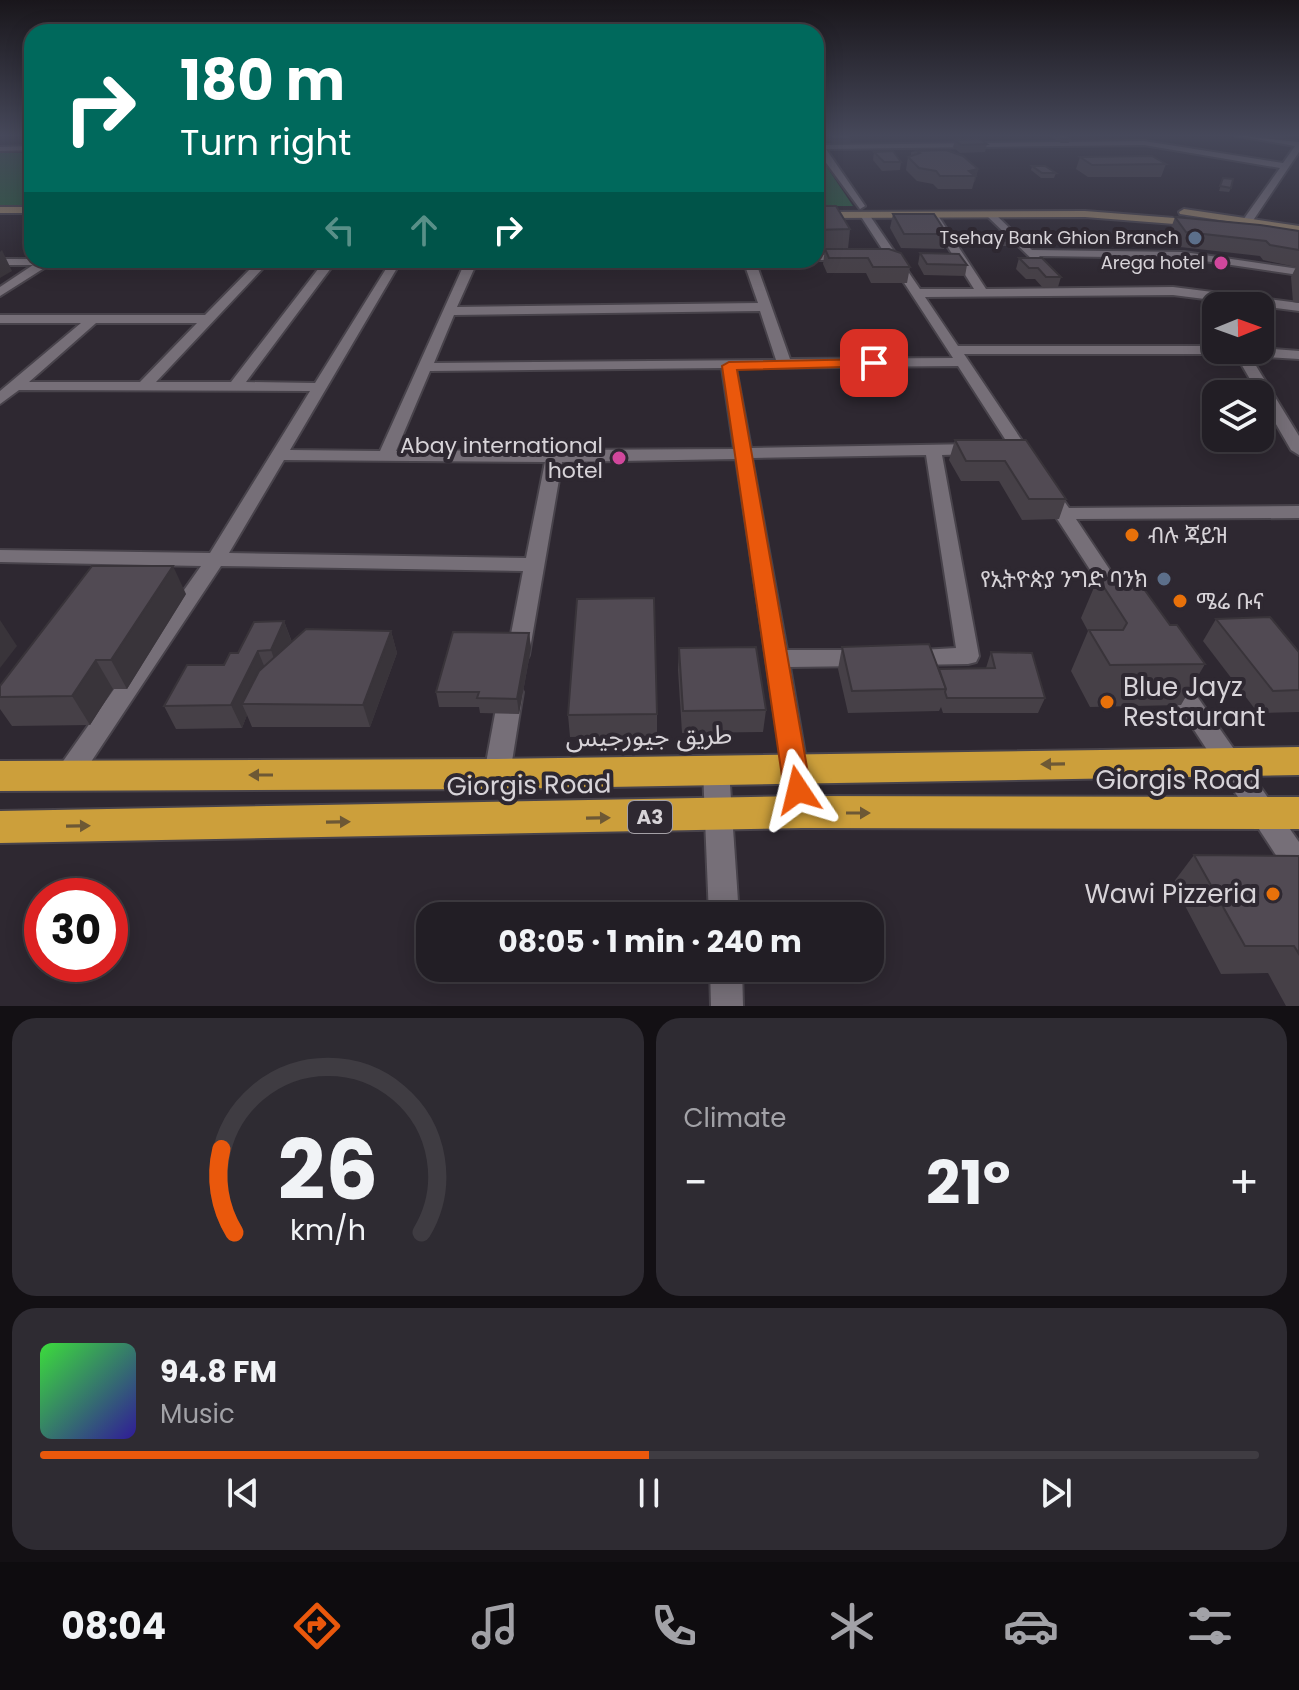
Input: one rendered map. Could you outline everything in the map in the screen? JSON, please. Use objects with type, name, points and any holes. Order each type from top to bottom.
[{"type":"highway","name":"طريق جيورجيس","points":[[0,776],[497,774],[1299,761]]},
{"type":"highway","name":"Giorgis Road","points":[[0,827],[720,816],[802,812],[1299,813]]},
{"type":"street","points":[[843,182],[863,211],[885,257],[917,293],[1132,619]]},
{"type":"street","points":[[1248,224],[1273,182]]},
{"type":"street","points":[[980,205],[1048,271]]},
{"type":"street","points":[[824,214],[980,205],[1128,207],[1248,224],[1299,238]]},
{"type":"street","points":[[824,208],[932,214],[1117,215],[1299,229]]},
{"type":"street","points":[[0,210],[24,210]]},
{"type":"street","points":[[932,214],[981,291]]},
{"type":"street","points":[[0,219],[24,219]]},
{"type":"street","points":[[1029,253],[1184,255],[1299,272]]},
{"type":"street","points":[[824,258],[862,257]]},
{"type":"street","points":[[0,262],[24,261]]},
{"type":"street","points":[[0,292],[36,268]]},
{"type":"street","points":[[146,384],[258,268]]},
{"type":"street","points":[[236,386],[325,268]]},
{"type":"street","points":[[68,775],[214,562],[392,268]]},
{"type":"street","points":[[386,455],[428,367],[469,268]]},
{"type":"street","points":[[752,268],[785,364]]},
{"type":"street","points":[[917,293],[1062,285],[1187,292],[1299,307]]},
{"type":"street","points":[[450,311],[765,307]]},
{"type":"street","points":[[0,319],[211,319]]},
{"type":"street","points":[[0,399],[93,319]]},
{"type":"street","points":[[428,367],[729,366],[958,356],[1202,350]]},
{"type":"street","points":[[1274,353],[1299,355]]},
{"type":"street","points":[[1248,364],[1299,450]]},
{"type":"street","points":[[729,366],[802,812]]},
{"type":"street","points":[[16,386],[146,384],[321,387]]},
{"type":"street","points":[[280,455],[554,457],[1019,448]]},
{"type":"street","points":[[775,659],[968,656],[933,450]]},
{"type":"street","points":[[497,774],[554,457]]},
{"type":"street","points":[[1063,514],[1299,512]]},
{"type":"street","points":[[0,556],[533,565]]},
{"type":"street","points":[[1158,658],[1299,866]]},
{"type":"street","points":[[716,770],[723,902]]},
{"type":"street","points":[[726,982],[727,1006]]},
{"type":"green space","points":[[0,182],[24,182],[24,210],[0,210]]},
{"type":"green space","points":[[824,182],[837,182],[853,206],[824,206]]},
{"type":"building","points":[[1222,182],[1232,182],[1231,188],[1220,186]]},
{"type":"building","points":[[824,206],[836,206],[850,229],[824,230]]},
{"type":"building","points":[[893,214],[934,214],[947,234],[904,234]]},
{"type":"building","points":[[1175,217],[1299,231],[1299,250],[1270,245],[1266,241],[1186,232]]},
{"type":"building","points":[[984,233],[1003,233],[1011,241],[992,241]]},
{"type":"building","points":[[825,249],[889,249],[901,253],[910,267],[873,267],[868,258],[829,258]]},
{"type":"building","points":[[920,253],[959,254],[967,265],[927,264]]},
{"type":"building","points":[[1019,258],[1042,258],[1061,277],[1046,277],[1038,268],[1029,268]]},
{"type":"building","points":[[955,440],[1026,440],[1066,499],[1029,499],[1005,461],[966,461]]},
{"type":"building","points":[[92,566],[173,566],[111,660],[96,660],[72,696],[0,697],[0,686]]},
{"type":"building","points":[[1098,578],[1136,578],[1170,625],[1177,625],[1205,664],[1110,665],[1089,630],[1123,630],[1127,623]]},
{"type":"building","points":[[654,598],[657,714],[568,715],[577,599]]},
{"type":"building","points":[[1270,617],[1299,652],[1299,690],[1273,691],[1216,619]]},
{"type":"building","points":[[284,621],[271,650],[258,651],[231,705],[164,706],[187,665],[224,665],[230,653],[238,653],[254,622]]},
{"type":"building","points":[[306,629],[391,631],[363,705],[242,704],[259,671]]},
{"type":"building","points":[[453,632],[529,633],[517,699],[477,698],[479,692],[436,692]]},
{"type":"building","points":[[929,644],[946,689],[852,691],[842,647]]},
{"type":"building","points":[[756,647],[766,710],[683,711],[679,648]]},
{"type":"building","points":[[991,652],[1032,653],[1045,698],[947,698],[939,669],[995,668]]},
{"type":"building","points":[[1194,855],[1299,856],[1299,954],[1294,946],[1245,946]]},
{"type":"place","name":"Tsehay Bank Ghion Branch","points":[[1195,238]]},
{"type":"place","name":"Arega hotel","points":[[1221,263]]},
{"type":"place","name":"Abay international hotel","points":[[619,458]]},
{"type":"place","name":"ብሉ ጃይዝ","points":[[1132,535]]},
{"type":"place","name":"የኢትዮጵያ ንግድ ባንክ","points":[[1164,579]]},
{"type":"place","name":"ሜሬ ቡና","points":[[1180,601]]},
{"type":"place","name":"Blue Jayz Restaurant","points":[[1107,702]]},
{"type":"place","name":"Wawi Pizzeria","points":[[1273,894]]},
{"type":"route","points":[[798,790],[729,366],[874,363]]}]
